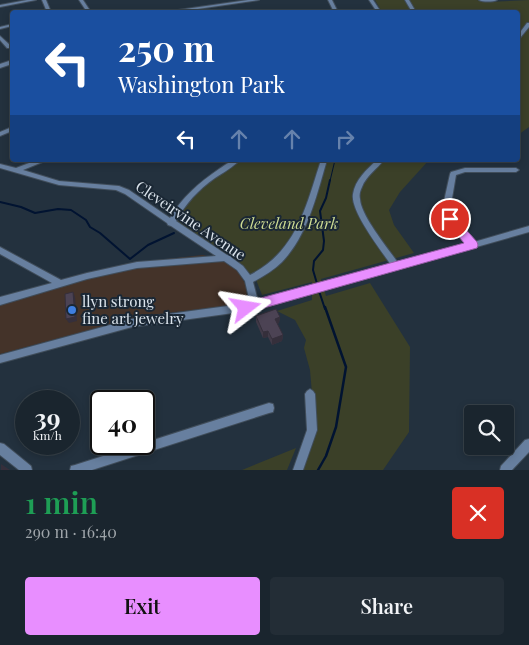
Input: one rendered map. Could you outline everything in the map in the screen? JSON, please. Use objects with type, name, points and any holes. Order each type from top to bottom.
[{"type":"street","points":[[0,6],[34,0]]},
{"type":"street","points":[[82,1],[90,0]]},
{"type":"street","points":[[185,10],[257,0]]},
{"type":"street","points":[[481,0],[495,0]]},
{"type":"street","points":[[520,35],[529,24]]},
{"type":"street","points":[[0,37],[9,47]]},
{"type":"street","points":[[14,171],[38,162]]},
{"type":"street","points":[[173,224],[182,206],[197,186],[234,162]]},
{"type":"street","points":[[250,280],[265,273],[291,245],[301,229],[308,214],[323,162]]},
{"type":"street","points":[[379,162],[360,185],[356,201],[358,209],[396,266]]},
{"type":"street","name":"Cleveirvine Avenue","points":[[0,166],[59,183],[122,190],[228,258],[240,268],[250,280],[255,306]]},
{"type":"street","points":[[472,245],[450,219],[446,210],[453,174],[465,170],[516,170]]},
{"type":"street","points":[[0,360],[132,323],[255,306],[529,229]]},
{"type":"street","points":[[0,250],[61,284]]},
{"type":"street","points":[[0,301],[137,265],[228,258]]},
{"type":"street","points":[[298,470],[312,430],[310,394]]},
{"type":"street","points":[[74,470],[269,408]]},
{"type":"street","points":[[505,470],[529,444]]},
{"type":"street","points":[[0,448],[27,470]]},
{"type":"shaded area","points":[[203,255],[225,261],[237,270],[246,285],[247,296],[243,304],[141,316],[0,354],[0,298],[73,276],[129,263]]},
{"type":"green space","points":[[375,0],[477,0],[487,2],[529,0],[529,127],[520,134],[520,10],[381,10]]},
{"type":"green space","name":"Cleveland Park","points":[[239,162],[427,162],[400,192],[389,210],[394,225],[414,253],[321,279],[326,296],[370,283],[410,347],[409,432],[383,470],[303,470],[313,444],[315,428],[310,370],[304,348],[306,340],[295,320],[277,311],[312,300],[312,282],[262,295],[255,277],[178,222],[189,201],[213,179]]},
{"type":"green space","points":[[296,448],[287,470],[242,470]]},
{"type":"building","points":[[73,292],[75,317],[66,319],[65,294]]},
{"type":"building","points":[[276,309],[280,317],[275,319],[283,335],[272,339],[268,331],[263,332],[256,316]]},
{"type":"waterway","points":[[330,181],[335,162]]},
{"type":"waterway","points":[[318,287],[313,270],[314,261],[323,250],[324,241],[320,211],[326,198],[330,180]]},
{"type":"waterway","points":[[0,202],[21,207],[35,213],[58,209],[71,210],[86,220],[90,227],[100,233],[130,259],[148,245],[174,233]]},
{"type":"waterway","points":[[319,291],[325,309]]},
{"type":"waterway","points":[[318,470],[326,456],[336,427],[346,367],[325,307]]},
{"type":"place","name":"llyn strong fine art jewelry","points":[[72,310]]},
{"type":"route","points":[[246,308],[472,245],[450,219]]}]
